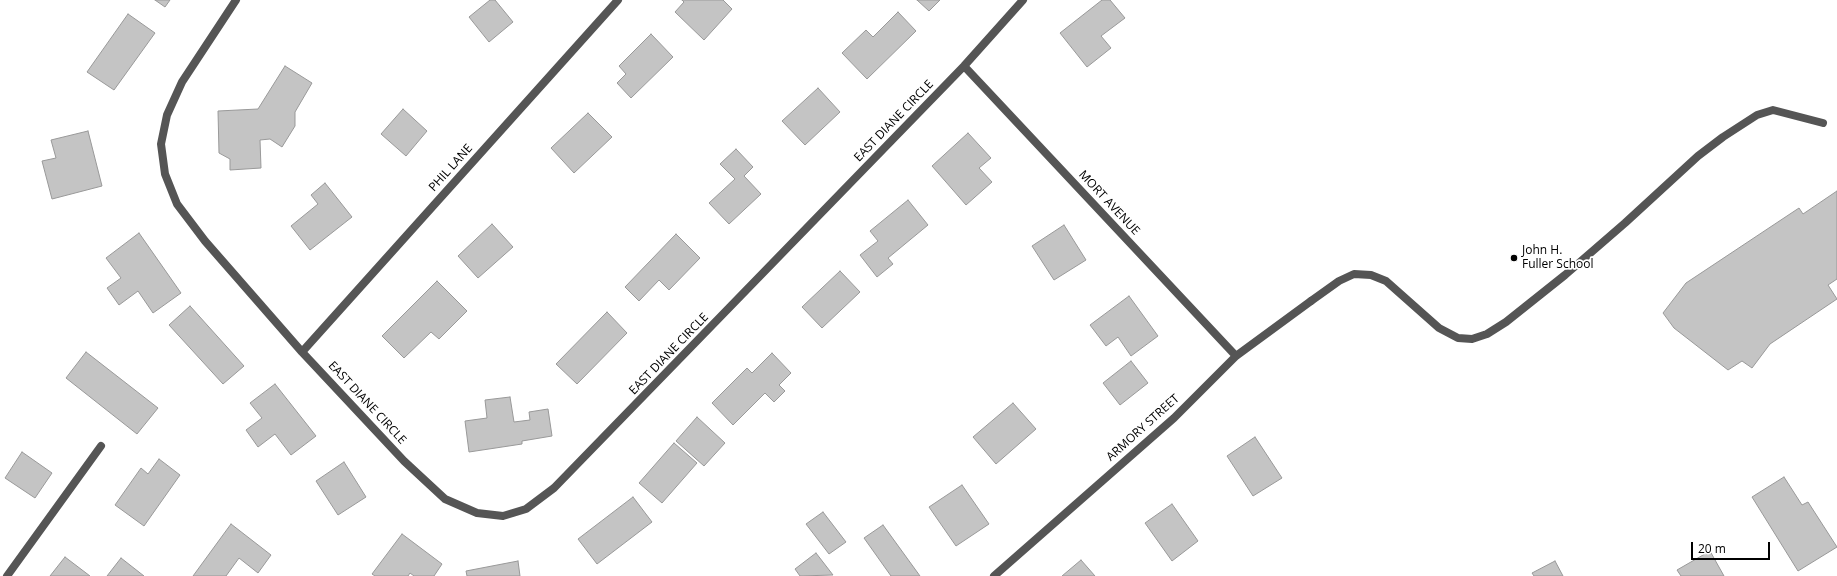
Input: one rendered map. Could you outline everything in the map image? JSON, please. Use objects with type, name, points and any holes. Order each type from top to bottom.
[{"type":"street","name":"EAST DIANE CIRCLE","points":[[236,0],[182,82],[167,115],[161,144],[165,174],[177,204],[205,241],[302,352],[404,462],[445,499],[477,513],[503,516],[526,509],[554,488],[964,66],[1023,0]]},
{"type":"street","name":"PHIL LANE","points":[[302,352],[618,0]]},
{"type":"street","name":"MORT AVENUE","points":[[964,66],[1236,356]]},
{"type":"street","name":"ARMORY STREET","points":[[994,576],[1174,418],[1236,356],[1339,281],[1354,274],[1371,275],[1386,281],[1439,328],[1458,338],[1472,339],[1488,334],[1506,322],[1565,275],[1625,223],[1698,156],[1723,137],[1757,115],[1773,110],[1823,123]]},
{"type":"street","points":[[7,576],[101,446]]},
{"type":"building","points":[[155,0],[170,0],[165,7]]},
{"type":"building","points":[[490,0],[495,0],[513,22],[489,42],[469,17]]},
{"type":"building","points":[[682,0],[723,0],[732,9],[704,40],[675,12],[684,2]]},
{"type":"building","points":[[917,0],[940,0],[929,11]]},
{"type":"building","points":[[1102,0],[1110,0],[1125,18],[1101,36],[1111,48],[1087,67],[1060,33]]},
{"type":"building","points":[[898,12],[916,31],[867,79],[842,53],[866,30],[873,37]]},
{"type":"building","points":[[128,14],[155,33],[114,90],[87,72]]},
{"type":"building","points":[[651,34],[673,57],[631,98],[617,83],[626,74],[619,66]]},
{"type":"building","points":[[285,66],[312,83],[295,112],[295,126],[282,147],[270,139],[260,140],[261,168],[230,170],[230,159],[219,153],[218,111],[258,109]]},
{"type":"building","points":[[818,88],[840,112],[805,145],[782,121]]},
{"type":"building","points":[[403,109],[427,131],[406,156],[381,134]]},
{"type":"building","points":[[588,113],[612,137],[574,173],[551,148]]},
{"type":"building","points":[[88,131],[102,186],[52,199],[42,161],[56,158],[51,140]]},
{"type":"building","points":[[968,133],[991,158],[979,168],[992,182],[966,205],[932,166]]},
{"type":"building","points":[[736,149],[753,167],[744,176],[761,194],[729,224],[709,203],[735,179],[720,164]]},
{"type":"building","points":[[325,183],[352,217],[310,250],[291,226],[318,204],[311,195]]},
{"type":"building","points":[[1837,191],[1837,279],[1828,285],[1837,299],[1770,344],[1752,368],[1742,361],[1728,370],[1674,328],[1663,313],[1686,283],[1799,208],[1803,214]]},
{"type":"building","points":[[908,200],[928,225],[888,258],[893,264],[877,277],[860,255],[878,241],[870,231]]},
{"type":"building","points":[[492,224],[513,247],[478,278],[458,256]]},
{"type":"building","points":[[1064,225],[1086,260],[1054,280],[1032,246]]},
{"type":"building","points":[[139,233],[181,293],[153,313],[138,291],[119,305],[107,288],[121,278],[106,258]]},
{"type":"building","points":[[676,234],[700,258],[669,290],[659,280],[639,301],[625,287]]},
{"type":"building","points":[[840,271],[860,292],[822,328],[802,307]]},
{"type":"building","points":[[437,281],[467,311],[439,339],[431,332],[404,358],[382,336]]},
{"type":"building","points":[[1129,296],[1158,336],[1131,356],[1118,337],[1106,346],[1090,325]]},
{"type":"building","points":[[190,306],[244,366],[223,384],[169,325]]},
{"type":"building","points":[[607,312],[627,333],[577,384],[556,364]]},
{"type":"building","points":[[86,352],[158,408],[137,434],[66,378]]},
{"type":"building","points":[[772,353],[791,373],[779,385],[785,391],[774,402],[765,393],[733,425],[712,403],[747,368],[752,373]]},
{"type":"building","points":[[1131,361],[1148,383],[1120,405],[1103,383]]},
{"type":"building","points":[[275,384],[316,436],[291,455],[275,434],[258,447],[246,430],[262,418],[250,403]]},
{"type":"building","points":[[510,397],[514,422],[530,420],[529,412],[548,409],[552,436],[522,441],[522,444],[469,452],[465,421],[487,418],[485,400]]},
{"type":"building","points":[[1013,403],[1036,429],[996,464],[973,437]]},
{"type":"building","points":[[697,417],[725,443],[704,466],[676,441]]},
{"type":"building","points":[[1255,437],[1282,478],[1253,496],[1227,456]]},
{"type":"building","points":[[674,443],[697,463],[662,503],[639,483]]},
{"type":"building","points":[[22,452],[52,473],[35,498],[5,478]]},
{"type":"building","points":[[159,459],[180,475],[144,526],[115,505],[141,468],[148,474]]},
{"type":"building","points":[[344,462],[366,497],[338,515],[316,481]]},
{"type":"building","points":[[1784,477],[1802,505],[1808,502],[1837,547],[1798,571],[1752,497]]},
{"type":"building","points":[[962,485],[989,524],[956,546],[929,507]]},
{"type":"building","points":[[633,497],[652,522],[597,564],[578,539]]},
{"type":"building","points":[[1172,504],[1198,541],[1172,561],[1145,523]]},
{"type":"building","points":[[823,512],[846,542],[829,554],[806,524]]},
{"type":"building","points":[[231,524],[271,555],[258,573],[239,558],[226,576],[193,576]]},
{"type":"building","points":[[883,525],[920,576],[891,576],[864,538]]},
{"type":"building","points":[[402,534],[442,564],[434,576],[414,576],[410,573],[408,576],[375,576],[372,574]]},
{"type":"building","points":[[1710,551],[1724,576],[1681,576],[1677,570]]},
{"type":"building","points":[[816,553],[833,575],[800,576],[795,569]]},
{"type":"building","points":[[65,557],[90,576],[50,576]]},
{"type":"building","points":[[121,558],[144,576],[107,576]]},
{"type":"building","points":[[1081,560],[1095,576],[1062,576]]},
{"type":"building","points":[[518,561],[520,576],[467,576],[466,571]]},
{"type":"building","points":[[1555,561],[1563,576],[1534,576],[1532,573]]},
{"type":"place","name":"John H. Fuller School","points":[[1514,258]]}]
